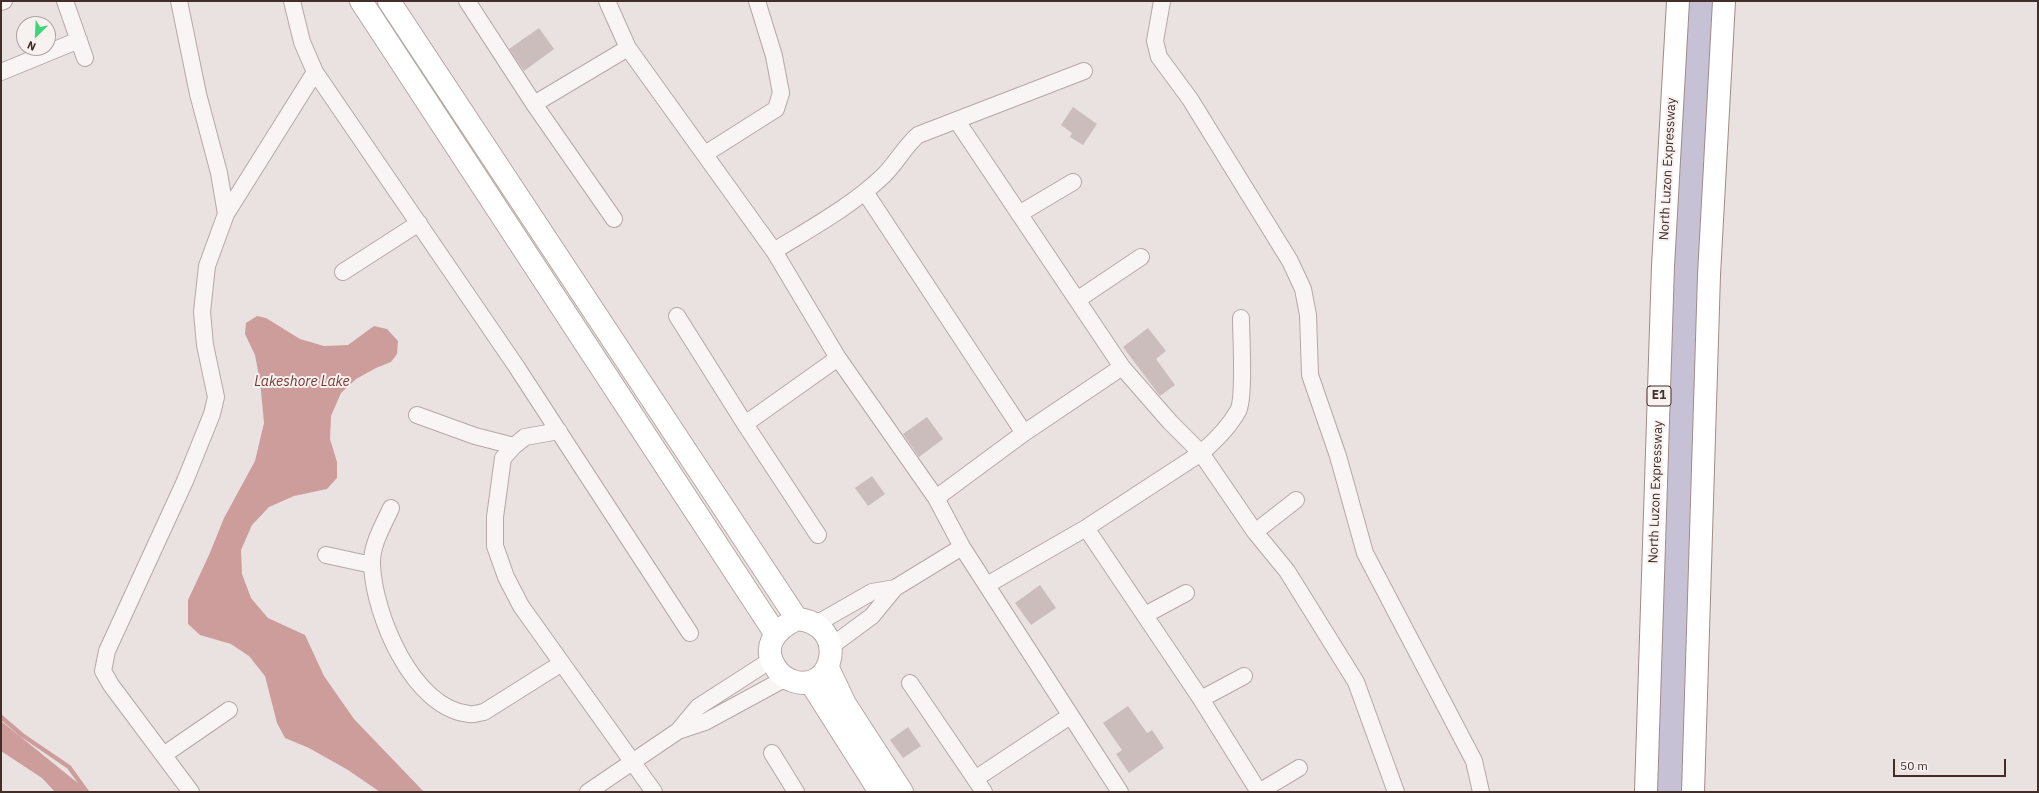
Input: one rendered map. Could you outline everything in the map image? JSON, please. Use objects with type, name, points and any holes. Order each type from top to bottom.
[{"type":"main road","points":[[361,1],[775,633]]},
{"type":"main road","points":[[389,1],[806,622],[825,634],[829,658],[845,704],[902,792]]},
{"type":"main road","name":"North Luzon Expressway","points":[[1646,792],[1663,266],[1678,1]]},
{"type":"main road","points":[[1693,792],[1709,275],[1724,1]]},
{"type":"main road","points":[[806,622],[785,624],[775,633],[769,648],[771,660],[778,672],[786,678],[801,684],[811,683],[829,658]]},
{"type":"main road","points":[[811,683],[880,792]]},
{"type":"street","points":[[66,1],[85,58]]},
{"type":"street","points":[[179,1],[198,94],[219,173],[226,214]]},
{"type":"street","points":[[292,1],[302,42],[315,72],[559,431],[690,633]]},
{"type":"street","points":[[467,1],[534,104],[614,219]]},
{"type":"street","points":[[607,1],[628,48],[774,251],[838,358],[936,498],[962,547],[1120,792]]},
{"type":"street","points":[[705,154],[776,109],[781,93],[774,56],[757,1]]},
{"type":"street","points":[[1162,1],[1155,41],[1159,57],[1190,99],[1290,261],[1303,289],[1308,315],[1310,375],[1338,456],[1365,553],[1474,761],[1481,792]]},
{"type":"street","points":[[1,72],[79,40]]},
{"type":"street","points":[[534,104],[628,48]]},
{"type":"street","points":[[774,251],[865,192],[883,176],[899,157],[906,145],[918,135],[1084,71]]},
{"type":"street","points":[[191,792],[111,685],[103,671],[107,651],[185,481],[212,414],[216,397],[205,345],[202,312],[203,291],[207,266],[226,214],[315,72]]},
{"type":"street","points":[[957,121],[1122,367],[1170,422],[1201,453],[1255,532],[1287,571],[1356,682],[1396,792]]},
{"type":"street","points":[[1019,214],[1073,182]]},
{"type":"street","points":[[865,192],[1024,433]]},
{"type":"street","points":[[343,272],[419,223]]},
{"type":"street","points":[[1077,300],[1141,257]]},
{"type":"street","points":[[677,316],[745,424],[818,535]]},
{"type":"street","points":[[987,585],[1086,528],[1201,453],[1216,440],[1239,409],[1241,389],[1241,318]]},
{"type":"street","points":[[745,424],[838,358]]},
{"type":"street","points":[[936,498],[1024,433],[1122,367]]},
{"type":"street","points":[[416,415],[475,436],[514,446]]},
{"type":"street","points":[[559,431],[525,437],[503,458],[494,517],[495,546],[506,577],[521,606],[654,792]]},
{"type":"street","points":[[1255,532],[1296,500]]},
{"type":"street","points":[[391,508],[375,543],[372,565],[379,607],[408,670],[434,698],[449,709],[469,714],[484,712],[562,663]]},
{"type":"street","points":[[1086,528],[1201,699],[1259,792],[1299,768]]},
{"type":"street","points":[[829,658],[872,616],[895,588],[962,547]]},
{"type":"street","points":[[326,555],[372,565]]},
{"type":"street","points":[[806,622],[872,592],[895,588]]},
{"type":"street","points":[[1145,615],[1186,593]]},
{"type":"street","points":[[588,792],[678,731],[698,707],[771,660]]},
{"type":"street","points":[[1201,699],[1244,676]]},
{"type":"street","points":[[678,731],[705,722],[786,678]]},
{"type":"street","points":[[910,683],[980,785],[1070,716]]},
{"type":"street","points":[[164,754],[229,710]]},
{"type":"street","points":[[772,753],[796,792]]},
{"type":"shaded area","points":[[1685,1],[1716,1],[1685,792],[1655,792],[1668,386]]},
{"type":"water","name":"Lakeshore Lake","points":[[257,316],[266,318],[300,339],[324,346],[348,345],[374,326],[387,329],[398,341],[397,354],[391,362],[356,379],[341,393],[331,416],[330,439],[337,462],[337,478],[327,489],[294,496],[269,507],[252,525],[241,550],[242,574],[251,598],[268,618],[305,635],[324,676],[354,719],[424,792],[380,792],[348,770],[309,748],[285,738],[277,723],[265,676],[249,656],[231,644],[200,635],[188,624],[188,600],[224,518],[255,461],[264,423],[260,381],[255,355],[245,334],[246,323]]},
{"type":"water","points":[[1,721],[79,784],[84,792],[55,792],[42,778],[1,751]]},
{"type":"building","points":[[539,28],[554,49],[524,71],[509,49]]},
{"type":"building","points":[[1073,107],[1097,124],[1083,145],[1070,137],[1072,133],[1061,125]]},
{"type":"building","points":[[1148,328],[1166,351],[1156,359],[1175,385],[1160,396],[1123,347]]},
{"type":"building","points":[[927,417],[943,439],[919,457],[903,434]]},
{"type":"building","points":[[872,476],[885,494],[868,506],[855,488]]},
{"type":"building","points":[[1040,585],[1056,608],[1031,625],[1015,603]]},
{"type":"building","points":[[1128,706],[1147,733],[1152,730],[1164,748],[1129,773],[1116,754],[1122,750],[1103,723]]},
{"type":"building","points":[[908,727],[921,746],[903,758],[890,740]]},
{"type":"waterway","points":[[1,717],[22,735],[69,767],[87,792]]}]
